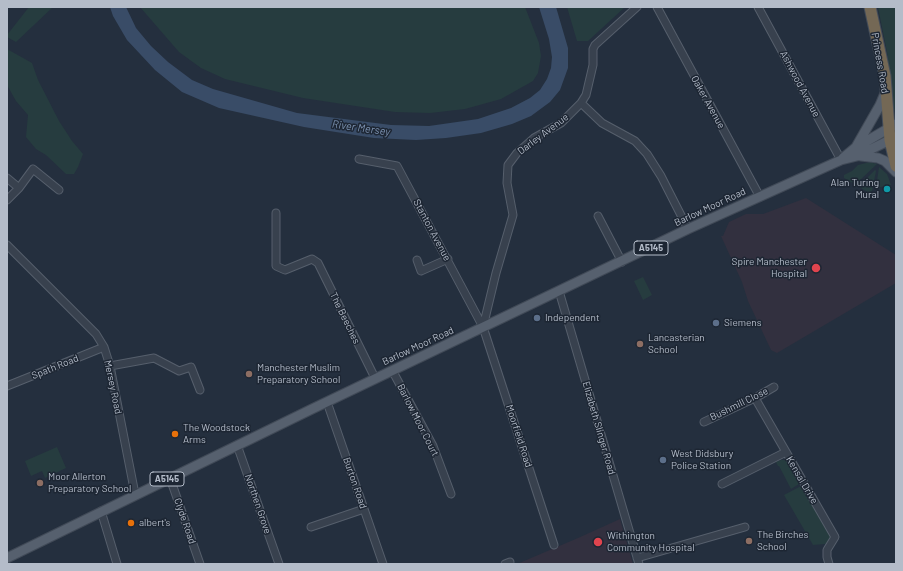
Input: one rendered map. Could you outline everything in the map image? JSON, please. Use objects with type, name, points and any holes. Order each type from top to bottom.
[{"type":"highway","name":"Princess Road","points":[[870,7],[885,76],[896,166]]},
{"type":"main road","name":"A5145","points":[[856,152],[886,90]]},
{"type":"main road","name":"Barlow Moor Road","points":[[7,558],[375,378],[622,262],[688,229],[841,160],[856,152],[892,126]]},
{"type":"main road","name":"Barlow Moor Road","points":[[856,152],[893,139]]},
{"type":"main road","points":[[856,152],[885,161],[896,172]]},
{"type":"street","name":"Darley Avenue","points":[[483,327],[513,215],[507,183],[508,165],[517,153],[534,138],[561,123],[581,103],[586,95],[593,65],[593,49],[595,45],[637,7]]},
{"type":"street","name":"Oaker Avenue","points":[[657,7],[760,197]]},
{"type":"street","name":"Ashwood Avenue","points":[[758,7],[841,160]]},
{"type":"street","points":[[581,103],[602,123],[635,141],[647,154],[661,176],[688,229]]},
{"type":"street","name":"Stanton Avenue","points":[[360,159],[397,166],[483,327]]},
{"type":"street","points":[[7,200],[33,169],[59,190]]},
{"type":"street","points":[[7,178],[18,188]]},
{"type":"street","name":"The Beeches","points":[[276,213],[276,266],[285,270],[312,259],[318,262],[375,378]]},
{"type":"street","points":[[598,216],[622,262]]},
{"type":"street","name":"Mersey Road","points":[[8,249],[61,298],[96,334],[104,347],[110,366],[136,494]]},
{"type":"street","points":[[417,260],[421,271],[448,259]]},
{"type":"street","name":"Elizabeth Slinger Road","points":[[559,291],[638,561]]},
{"type":"street","name":"Moorfield Road","points":[[483,327],[554,545]]},
{"type":"street","name":"Spath Road","points":[[7,386],[104,347]]},
{"type":"street","points":[[110,366],[154,358],[179,371],[191,367],[200,390]]},
{"type":"street","name":"Barlow Moor Court","points":[[392,370],[433,446],[451,494]]},
{"type":"street","name":"Bushmill Close","points":[[704,422],[755,398],[774,387]]},
{"type":"street","name":"Kensal Drive","points":[[755,398],[835,537],[827,550],[826,557],[829,564]]},
{"type":"street","name":"Burton Road","points":[[328,402],[383,564]]},
{"type":"street","name":"Northen Grove","points":[[237,445],[280,564]]},
{"type":"street","points":[[722,484],[786,452]]},
{"type":"street","name":"Clyde Road","points":[[170,478],[200,564]]},
{"type":"street","points":[[311,528],[364,509]]},
{"type":"street","points":[[101,511],[117,564]]},
{"type":"street","points":[[638,561],[745,527]]},
{"type":"shaded area","name":"Spire Manchester Hospital","points":[[806,198],[896,255],[896,283],[777,353],[771,350],[748,301],[742,282],[721,236],[723,236],[729,222],[746,214],[763,214]]},
{"type":"shaded area","name":"Withington Community Hospital","points":[[620,519],[633,564],[517,564],[578,538]]},
{"type":"green space","points":[[29,7],[53,7],[16,42],[7,37],[7,35]]},
{"type":"green space","points":[[140,7],[525,7],[539,43],[541,56],[538,73],[533,81],[501,99],[465,109],[430,113],[395,112],[303,98],[225,79],[201,68],[179,52]]},
{"type":"green space","points":[[567,7],[625,7],[588,41],[577,41]]},
{"type":"green space","points":[[878,7],[896,7],[896,110],[893,111],[887,52]]},
{"type":"green space","points":[[7,49],[32,63],[38,80],[59,121],[72,141],[83,154],[74,174],[66,174],[46,155],[36,149],[26,137],[28,115],[16,101],[7,85]]},
{"type":"green space","points":[[870,162],[877,164],[858,182],[853,183],[844,178],[844,175],[852,171],[858,165]]},
{"type":"green space","points":[[879,167],[887,174],[891,185],[876,188]]},
{"type":"green space","points":[[875,170],[872,191],[869,193],[861,188],[860,185]]},
{"type":"green space","points":[[643,277],[652,295],[643,300],[634,281]]},
{"type":"green space","points":[[57,447],[66,468],[45,478],[42,471],[31,476],[25,461]]},
{"type":"green space","points":[[786,460],[799,484],[791,489],[776,462]]},
{"type":"green space","points":[[801,486],[830,536],[828,542],[825,544],[813,545],[784,495]]},
{"type":"water","name":"River Mersey","points":[[110,7],[126,7],[136,28],[151,46],[168,62],[192,80],[213,89],[297,113],[391,125],[429,126],[478,119],[511,108],[530,98],[540,90],[547,79],[551,68],[552,57],[549,39],[539,7],[556,7],[568,48],[568,68],[560,90],[550,102],[531,116],[512,124],[481,133],[446,138],[416,140],[374,138],[304,127],[219,108],[182,92],[155,70],[127,40],[113,16]]},
{"type":"place","name":"Alan Turing Mural","points":[[887,189]]},
{"type":"place","name":"Spire Manchester Hospital","points":[[816,268]]},
{"type":"place","name":"Independent","points":[[537,318]]},
{"type":"place","name":"Siemens","points":[[716,323]]},
{"type":"place","name":"Lancasterian School","points":[[640,344]]},
{"type":"place","name":"Manchester Muslim Preparatory School","points":[[249,374]]},
{"type":"place","name":"The Woodstock Arms","points":[[175,434]]},
{"type":"place","name":"West Didsbury Police Station","points":[[663,460]]},
{"type":"place","name":"Moor Allerton Preparatory School","points":[[40,483]]},
{"type":"place","name":"albert's","points":[[131,523]]},
{"type":"place","name":"The Birches School","points":[[749,541]]},
{"type":"place","name":"Withington Community Hospital","points":[[598,542]]}]
